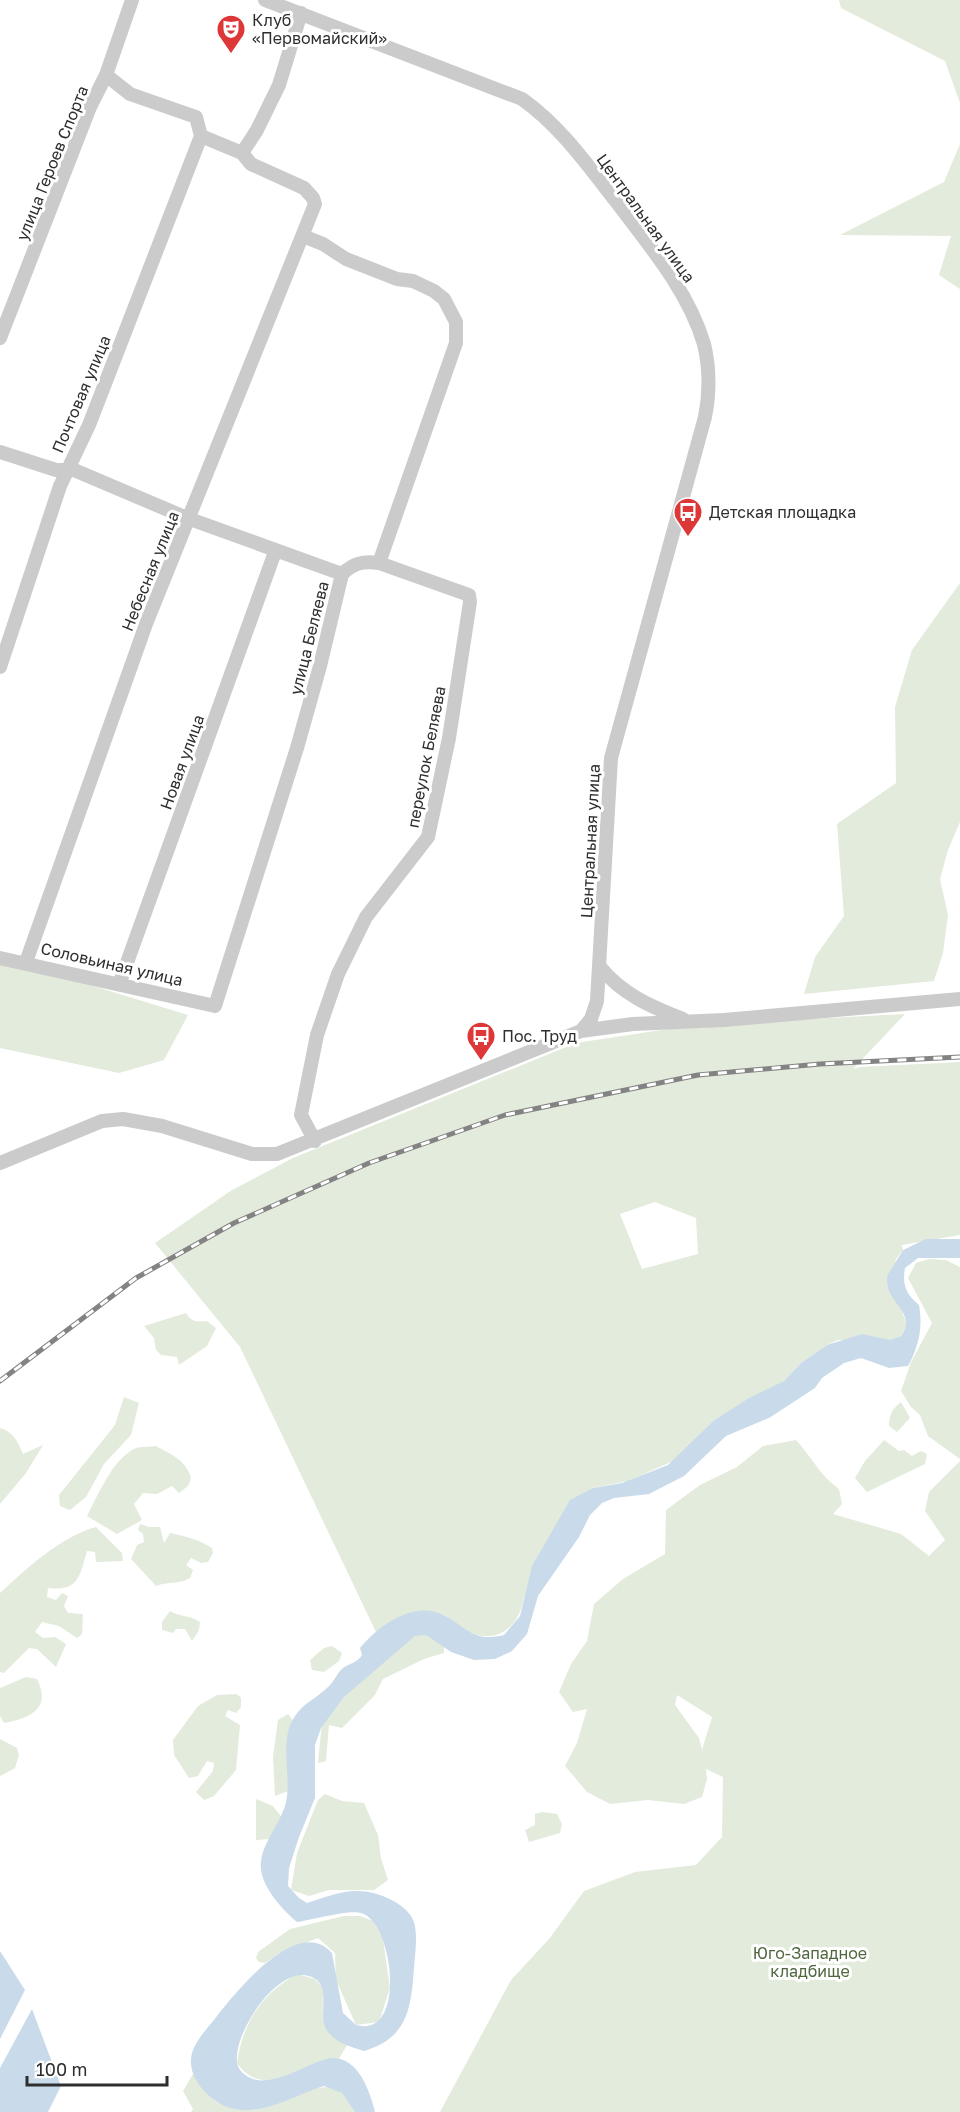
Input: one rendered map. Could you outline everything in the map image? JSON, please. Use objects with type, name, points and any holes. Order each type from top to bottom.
[{"type":"street","name":"улица Героев Спорта","points":[[0,338],[90,107],[106,75],[132,0]]},
{"type":"street","name":"Центральная улица","points":[[265,0],[522,99],[543,114],[582,157],[650,246],[691,311],[703,343],[710,378],[705,417],[611,758],[604,848],[600,967],[595,1010],[581,1031]]},
{"type":"street","points":[[106,75],[130,94],[196,117],[201,136],[242,153],[257,130],[279,85],[300,14]]},
{"type":"street","name":"Почтовая улица","points":[[0,667],[67,470],[89,425],[201,136]]},
{"type":"street","name":"Небесная улица","points":[[26,962],[146,624],[187,518],[194,509],[314,212],[313,198],[304,188],[251,164],[242,153]]},
{"type":"street","points":[[303,236],[323,244],[346,259],[397,279],[413,281],[424,286],[444,299],[456,322],[456,343],[379,563]]},
{"type":"street","points":[[0,452],[57,470],[74,470],[187,518],[275,552],[342,574]]},
{"type":"street","name":"Новая улица","points":[[120,982],[275,552]]},
{"type":"street","name":"улица Беляева","points":[[215,1006],[297,748],[342,574],[352,565],[364,561],[379,563]]},
{"type":"street","name":"переулок Беляева","points":[[315,1141],[301,1116],[317,1035],[338,974],[366,917],[428,837],[449,738],[470,602],[469,596],[379,563]]},
{"type":"street","name":"Соловьиная улица","points":[[0,958],[120,982],[215,1006]]},
{"type":"street","points":[[600,967],[621,989],[651,1007],[687,1020]]},
{"type":"street","points":[[0,1163],[111,1119],[153,1124],[252,1154],[277,1154],[315,1141],[581,1031],[687,1020],[724,1020],[960,999]]},
{"type":"green space","points":[[839,0],[960,0],[960,103],[945,61],[841,8]]},
{"type":"green space","points":[[960,144],[960,289],[939,275],[951,236],[840,235],[944,182]]},
{"type":"green space","points":[[960,583],[960,822],[948,850],[940,879],[948,915],[943,953],[934,981],[804,994],[815,957],[844,916],[837,824],[896,783],[895,707],[912,650]]},
{"type":"green space","points":[[0,963],[64,977],[188,1015],[164,1060],[119,1073],[0,1048]]},
{"type":"green space","points":[[905,1014],[853,1069],[960,1062],[960,1235],[902,1245],[903,1250],[896,1259],[889,1290],[900,1307],[907,1325],[901,1336],[890,1340],[838,1340],[827,1345],[801,1363],[784,1381],[713,1421],[673,1461],[628,1481],[592,1488],[524,1597],[521,1609],[510,1627],[493,1636],[483,1636],[472,1634],[445,1616],[424,1613],[408,1616],[376,1632],[240,1347],[155,1243],[232,1190],[293,1158],[576,1043],[694,1025]],"holes":[[[655,1202],[696,1218],[698,1254],[642,1269],[620,1214]]]},
{"type":"green space","points":[[929,1259],[946,1260],[960,1267],[960,1459],[928,1436],[920,1415],[911,1407],[901,1391],[911,1362],[932,1323],[908,1278],[916,1263]]},
{"type":"green space","points":[[186,1313],[192,1320],[207,1321],[216,1328],[207,1346],[179,1365],[177,1357],[161,1355],[156,1350],[154,1338],[144,1326]]},
{"type":"green space","points":[[124,1397],[139,1403],[131,1435],[104,1464],[86,1497],[70,1510],[60,1506],[59,1495],[115,1425]]},
{"type":"green space","points":[[901,1402],[910,1418],[897,1432],[889,1426],[893,1410]]},
{"type":"green space","points":[[0,1428],[12,1434],[23,1454],[43,1445],[26,1473],[0,1504]]},
{"type":"green space","name":"Юго-Западное кладбище","points":[[796,1440],[821,1472],[839,1489],[842,1504],[833,1514],[901,1534],[929,1556],[945,1540],[925,1511],[929,1492],[960,1461],[960,2112],[440,2112],[511,1980],[549,1939],[584,1891],[635,1872],[696,1865],[722,1837],[723,1777],[706,1769],[707,1779],[702,1797],[684,1804],[648,1800],[610,1804],[587,1792],[565,1766],[577,1743],[587,1709],[573,1712],[559,1692],[571,1664],[587,1641],[594,1604],[623,1579],[665,1554],[666,1510],[700,1485],[737,1467],[763,1446]],"holes":[[[677,1695],[712,1717],[702,1750],[699,1738],[675,1705]]]},
{"type":"green space","points":[[884,1440],[899,1451],[904,1450],[912,1456],[921,1451],[927,1454],[925,1464],[867,1492],[855,1478],[865,1461]]},
{"type":"green space","points":[[156,1446],[178,1459],[186,1467],[191,1478],[188,1486],[179,1493],[172,1486],[157,1494],[143,1493],[134,1504],[142,1520],[117,1534],[87,1516],[106,1480],[124,1456],[137,1448]]},
{"type":"green space","points":[[140,1524],[160,1527],[164,1543],[170,1533],[202,1543],[212,1548],[213,1553],[208,1562],[201,1563],[191,1558],[186,1565],[193,1570],[190,1578],[181,1582],[156,1586],[131,1559],[137,1545],[144,1542],[143,1534],[138,1530]]},
{"type":"green space","points":[[96,1527],[122,1553],[123,1561],[96,1562],[95,1552],[87,1551],[80,1574],[72,1584],[58,1589],[48,1588],[47,1597],[56,1600],[62,1593],[68,1596],[64,1606],[68,1613],[83,1614],[82,1634],[77,1638],[59,1626],[42,1622],[35,1632],[43,1638],[55,1637],[66,1644],[56,1667],[37,1649],[29,1648],[4,1673],[0,1672],[0,1593],[57,1546]]},
{"type":"green space","points":[[170,1611],[200,1622],[199,1630],[192,1641],[185,1629],[176,1629],[173,1633],[162,1630],[162,1622]]},
{"type":"green space","points":[[425,1628],[444,1643],[444,1653],[424,1659],[383,1679],[375,1695],[342,1728],[329,1725],[326,1761],[318,1763],[322,1722],[350,1680]]},
{"type":"green space","points":[[332,1646],[342,1653],[339,1661],[324,1672],[312,1670],[310,1660],[324,1648]]},
{"type":"green space","points":[[26,1677],[37,1679],[41,1689],[40,1705],[30,1715],[4,1723],[0,1716],[0,1688]]},
{"type":"green space","points":[[237,1694],[241,1698],[241,1707],[236,1713],[228,1710],[225,1716],[240,1725],[236,1770],[214,1796],[204,1800],[196,1792],[213,1771],[214,1763],[207,1761],[198,1776],[189,1778],[174,1755],[173,1740],[198,1706],[217,1695]]},
{"type":"green space","points":[[288,1714],[297,1726],[288,1791],[275,1796],[273,1757],[278,1720]]},
{"type":"green space","points":[[0,1739],[17,1748],[19,1755],[15,1768],[0,1776]]},
{"type":"green space","points":[[325,1794],[342,1801],[364,1803],[378,1835],[381,1858],[388,1880],[374,1890],[329,1890],[309,1896],[291,1890],[297,1853],[318,1800]]},
{"type":"green space","points":[[256,1799],[273,1806],[283,1819],[271,1839],[256,1840]]},
{"type":"green space","points":[[542,1812],[557,1814],[562,1824],[560,1833],[529,1842],[525,1830],[535,1825],[535,1814]]},
{"type":"green space","points":[[344,1916],[360,1916],[373,1921],[383,1939],[390,1988],[379,2022],[356,2025],[336,1980],[335,1953],[318,1938],[279,1953],[265,1963],[259,1962],[256,1958],[258,1952],[290,1929]]},
{"type":"green space","points":[[297,1974],[315,1979],[323,1988],[324,2021],[331,2033],[347,2045],[339,2059],[326,2061],[272,2080],[260,2079],[248,2074],[237,2063],[249,2023],[264,2000]]},
{"type":"green space","points":[[193,2074],[216,2102],[238,2110],[251,2110],[317,2088],[327,2087],[341,2090],[355,2112],[191,2112],[193,2109],[183,2091]]},
{"type":"water","points":[[926,1239],[960,1239],[960,1258],[918,1258],[905,1268],[905,1284],[908,1293],[919,1305],[921,1321],[915,1351],[908,1366],[889,1368],[861,1358],[844,1363],[822,1378],[815,1388],[769,1418],[726,1436],[684,1476],[649,1494],[614,1498],[602,1503],[590,1515],[579,1537],[538,1596],[527,1634],[512,1651],[495,1659],[474,1660],[451,1652],[426,1635],[415,1636],[344,1697],[321,1728],[315,1745],[315,1798],[289,1868],[288,1886],[307,1903],[344,1892],[364,1891],[381,1895],[398,1904],[411,1915],[416,1933],[416,1945],[413,1983],[408,2008],[398,2030],[390,2038],[364,2051],[344,2044],[331,2036],[323,2018],[321,1986],[317,1980],[309,1976],[296,1976],[282,1982],[257,2008],[248,2023],[237,2054],[238,2066],[242,2072],[259,2080],[280,2077],[327,2059],[342,2060],[350,2064],[362,2078],[375,2112],[355,2112],[342,2093],[324,2086],[278,2104],[250,2110],[232,2109],[208,2095],[193,2074],[191,2059],[194,2047],[253,1975],[269,1960],[286,1949],[302,1943],[318,1943],[332,1953],[343,2013],[356,2025],[372,2025],[383,2015],[389,1998],[390,1978],[387,1956],[381,1936],[372,1921],[356,1912],[297,1922],[275,1899],[263,1877],[261,1861],[263,1852],[286,1802],[287,1736],[299,1711],[325,1690],[343,1668],[360,1658],[362,1655],[360,1648],[367,1640],[396,1618],[418,1611],[430,1611],[441,1614],[476,1635],[493,1637],[504,1635],[520,1616],[532,1566],[570,1500],[593,1488],[622,1483],[668,1465],[713,1421],[749,1398],[784,1381],[801,1363],[827,1345],[862,1334],[890,1340],[901,1336],[905,1330],[905,1318],[889,1291],[887,1276],[903,1250]]},
{"type":"water","points":[[0,1951],[25,1990],[0,2039]]},
{"type":"water","points":[[32,2009],[61,2086],[48,2112],[0,2112],[0,2068]]},
{"type":"railway","points":[[0,1381],[136,1278],[234,1223],[369,1163],[505,1115],[698,1075],[820,1064],[960,1057]]},
{"type":"place","name":"Клуб «Первомайский»","points":[[231,54]]},
{"type":"place","name":"Детская площадка","points":[[688,538]]},
{"type":"place","name":"Пос. Труд","points":[[481,1062]]}]
